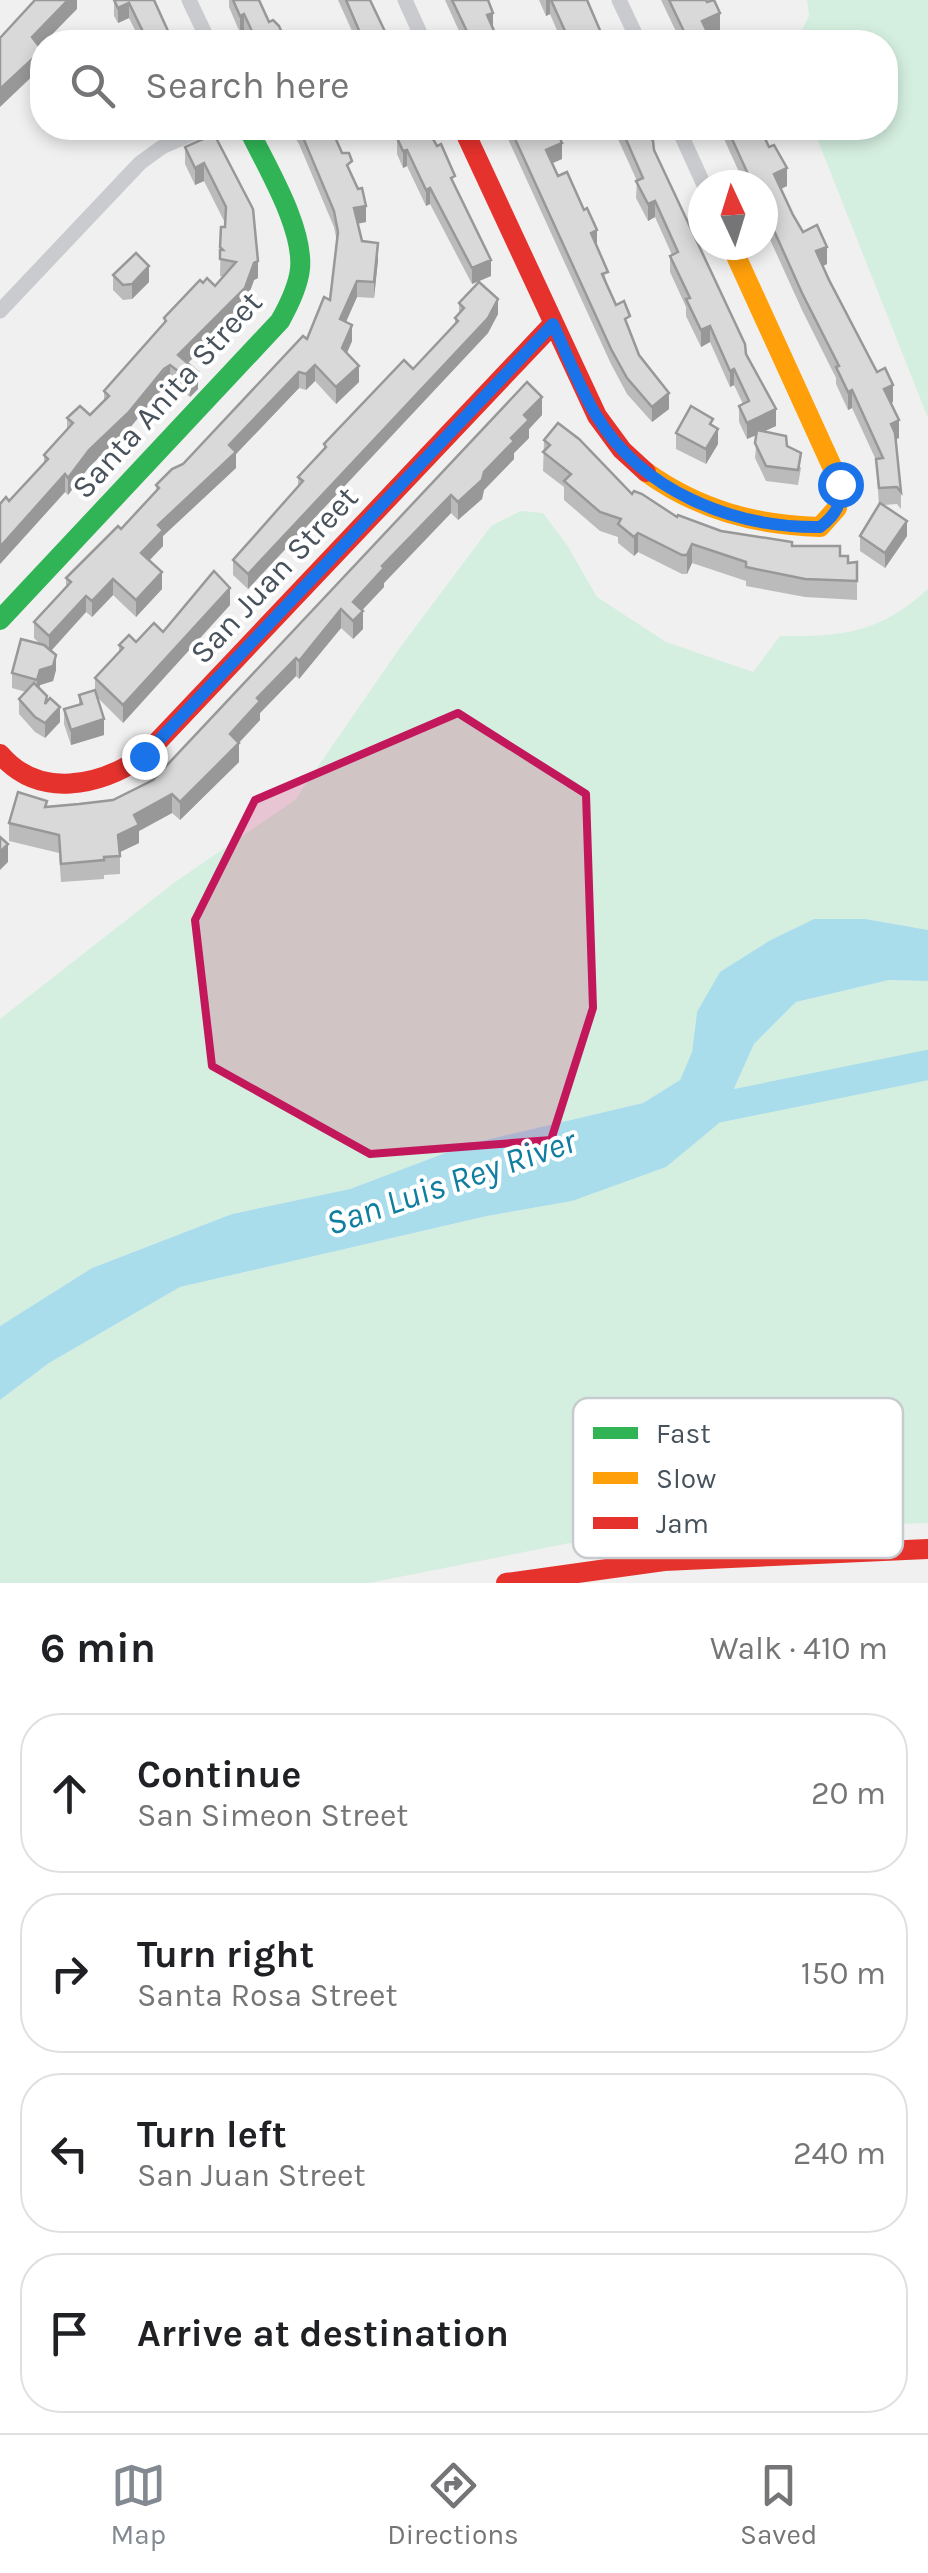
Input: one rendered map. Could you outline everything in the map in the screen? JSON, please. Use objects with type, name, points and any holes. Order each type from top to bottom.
[{"type":"main road","name":"Santa Anita Street","points":[[0,620],[280,321],[291,302],[301,265],[291,224],[253,140]]},
{"type":"main road","points":[[469,140],[596,416],[626,454],[680,496],[735,518],[820,527],[834,516],[842,499],[840,484],[738,260]]},
{"type":"main road","name":"San Juan Street","points":[[2,760],[36,778],[66,786],[102,782],[144,756],[553,324]]},
{"type":"main road","points":[[903,1550],[928,1549]]},
{"type":"main road","points":[[506,1583],[557,1572],[709,1558]]},
{"type":"street","points":[[189,0],[203,30]]},
{"type":"street","points":[[404,0],[418,30]]},
{"type":"street","points":[[620,0],[634,30]]},
{"type":"street","points":[[0,311],[140,163],[179,140]]},
{"type":"street","points":[[683,140],[697,170]]},
{"type":"highlighted area","points":[[458,713],[586,794],[593,1008],[551,1140],[370,1154],[212,1066],[195,920],[255,800]]},
{"type":"green space","points":[[807,0],[928,0],[928,418],[818,140],[898,140],[898,30],[802,30],[809,16]]},
{"type":"green space","points":[[521,511],[543,513],[597,597],[666,642],[753,672],[780,636],[859,629],[893,615],[928,589],[928,930],[918,930],[697,1012],[692,1052],[680,1080],[643,1103],[469,1144],[350,1189],[232,1214],[92,1268],[0,1326],[0,1019],[175,882],[295,800],[399,649],[491,526]]},
{"type":"green space","points":[[889,980],[928,981],[928,1523],[903,1524],[903,1398],[573,1398],[573,1542],[369,1583],[0,1583],[0,1400],[49,1363],[180,1287],[487,1216],[572,1201],[718,1124],[754,1044],[796,1002]]},
{"type":"water","points":[[814,919],[865,919],[928,930],[928,981],[889,980],[796,1002],[754,1044],[718,1124],[666,1167],[572,1201],[487,1216],[180,1287],[49,1363],[0,1400],[0,1326],[92,1268],[232,1214],[350,1189],[469,1144],[643,1103],[680,1080],[692,1052],[697,1012],[720,972]]},
{"type":"building","points":[[35,0],[68,0],[39,30],[30,30],[30,61],[0,89],[0,38]]},
{"type":"building","points":[[114,0],[154,0],[168,30],[142,30],[129,3],[118,8]]},
{"type":"building","points":[[233,0],[259,0],[269,22],[273,20],[281,30],[251,30],[244,14],[240,16]]},
{"type":"building","points":[[346,0],[370,0],[384,30],[359,30]]},
{"type":"building","points":[[452,0],[488,0],[493,13],[487,15],[494,30],[466,30]]},
{"type":"building","points":[[551,0],[587,0],[600,30],[565,30]]},
{"type":"building","points":[[669,0],[714,0],[720,13],[702,21],[706,30],[683,30]]},
{"type":"building","points":[[201,140],[217,140],[253,209],[258,261],[245,288],[178,355],[198,372],[190,380],[170,365],[164,369],[128,413],[89,450],[68,478],[65,474],[0,547],[0,504],[6,497],[9,501],[48,459],[44,455],[73,423],[67,418],[80,406],[90,415],[109,396],[104,391],[200,280],[203,283],[207,278],[215,286],[236,262],[220,259],[226,207],[204,163],[195,168],[185,147]]},
{"type":"building","points":[[304,140],[336,140],[342,153],[349,153],[352,161],[347,165],[358,189],[362,188],[366,206],[354,208],[362,241],[378,243],[374,282],[357,281],[340,319],[352,325],[342,348],[359,366],[336,387],[315,365],[306,374],[299,372],[229,445],[236,452],[158,525],[163,530],[141,553],[162,572],[136,600],[113,579],[92,601],[86,596],[49,636],[34,622],[71,582],[66,578],[118,526],[121,529],[159,488],[156,485],[183,464],[303,336],[307,339],[324,297],[330,300],[338,232],[334,211]]},
{"type":"building","points":[[398,140],[434,140],[437,146],[441,144],[455,176],[451,178],[491,260],[472,268],[430,188],[426,190],[407,150],[403,151]]},
{"type":"building","points":[[515,140],[561,140],[562,143],[546,150],[558,176],[567,172],[584,210],[587,208],[597,230],[591,233],[608,272],[602,274],[616,305],[624,301],[630,316],[625,319],[639,355],[669,393],[652,407],[627,378]]},
{"type":"building","points":[[626,140],[652,140],[688,222],[688,260],[706,260],[745,344],[746,354],[776,409],[747,423],[739,406],[749,401],[734,369],[730,371],[710,326],[701,330],[670,256],[678,252],[655,201],[648,204],[636,181],[643,178]]},
{"type":"building","points":[[732,140],[766,140],[769,147],[774,145],[787,168],[778,172],[746,170]]},
{"type":"building","points":[[778,183],[803,232],[817,225],[827,247],[816,251],[829,280],[877,372],[885,368],[893,385],[884,389],[899,420],[891,424],[901,492],[897,487],[879,488],[876,459],[883,458],[778,239]]},
{"type":"building","points":[[136,253],[149,266],[132,284],[123,285],[113,275]]},
{"type":"building","points":[[479,282],[498,299],[488,318],[248,574],[233,560],[303,481],[298,477],[326,447],[324,444],[404,360],[413,369],[458,321],[455,318],[464,308],[459,303]]},
{"type":"building","points":[[527,382],[542,397],[524,415],[529,420],[484,472],[482,480],[458,502],[451,495],[382,566],[353,602],[363,611],[353,621],[341,609],[299,661],[296,658],[257,698],[260,701],[230,734],[239,743],[180,802],[172,794],[134,815],[139,825],[118,835],[120,856],[61,864],[59,835],[9,823],[18,792],[47,801],[45,807],[79,804],[113,800],[153,780]]},
{"type":"building","points":[[691,406],[713,419],[710,424],[718,429],[706,449],[676,433]]},
{"type":"building","points":[[558,423],[632,494],[642,494],[677,517],[721,531],[792,542],[792,546],[840,546],[840,556],[848,556],[848,563],[857,562],[857,581],[805,579],[746,567],[746,562],[692,544],[687,555],[682,555],[638,533],[634,537],[618,524],[621,519],[600,512],[564,481],[571,474],[543,452],[550,445],[544,440]]},
{"type":"building","points":[[757,430],[786,436],[787,446],[801,453],[798,470],[766,466],[755,443]]},
{"type":"building","points":[[880,503],[907,521],[885,553],[860,536]]},
{"type":"building","points":[[214,571],[230,588],[123,705],[95,678],[123,648],[119,645],[129,635],[136,642],[154,623],[163,632]]},
{"type":"building","points":[[21,639],[44,645],[56,655],[53,666],[40,670],[37,680],[12,673]]},
{"type":"building","points":[[34,683],[47,696],[45,704],[50,698],[60,707],[45,723],[19,699]]},
{"type":"building","points":[[95,690],[104,719],[71,730],[64,709],[82,704],[79,695]]},
{"type":"waterway","name":"San Luis Rey River","points":[[686,1114],[928,1065]]},
{"type":"traffic: fast","points":[[0,620],[287,309],[300,269],[300,252],[290,216],[254,140]]},
{"type":"traffic: slow","points":[[646,472],[707,506],[750,519],[820,527],[837,508],[840,484],[738,260]]},
{"type":"traffic: jam","points":[[469,140],[597,416],[622,450],[646,472]]},
{"type":"traffic: jam","points":[[0,754],[33,778],[70,784],[108,775],[144,756],[553,324]]},
{"type":"traffic: jam","points":[[903,1550],[928,1549]]},
{"type":"traffic: jam","points":[[506,1583],[664,1561],[730,1558]]},
{"type":"route","points":[[144,756],[553,324],[596,416],[626,454],[680,496],[735,518],[820,527],[834,516],[842,499],[840,484]]}]
